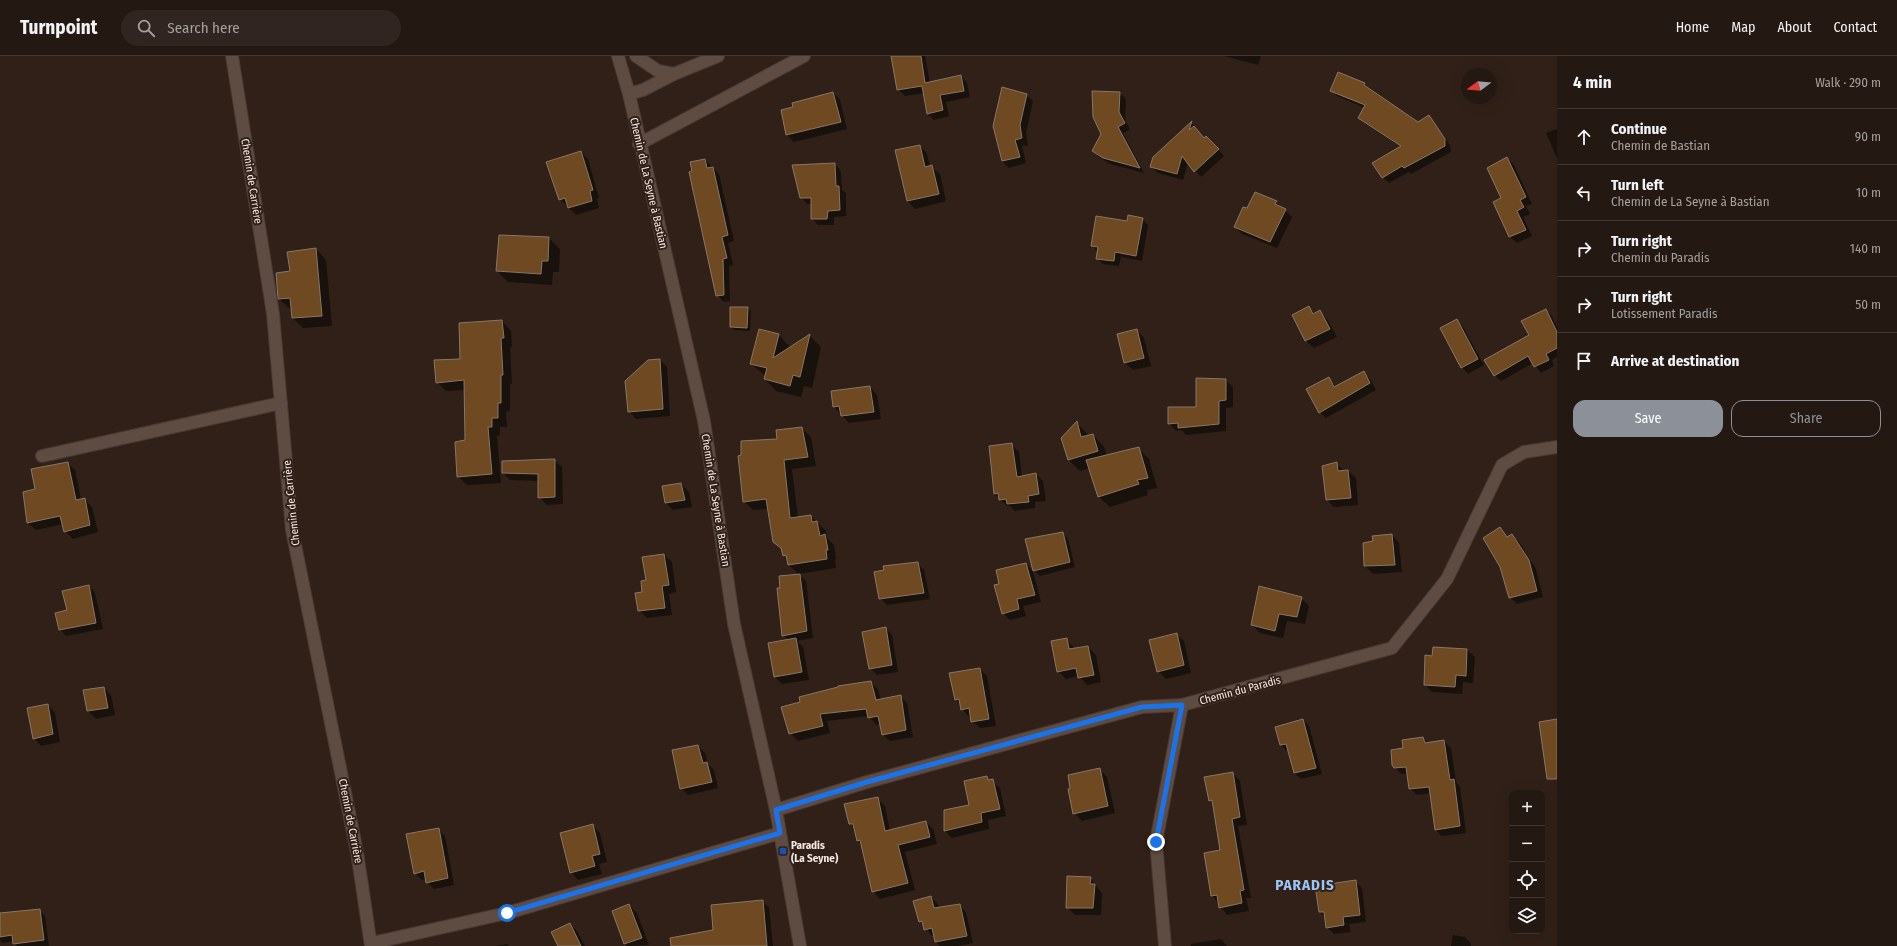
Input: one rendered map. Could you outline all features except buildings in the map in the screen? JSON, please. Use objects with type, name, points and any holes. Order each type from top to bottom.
[{"type":"street","name":"Chemin de Carrière","points":[[232,56],[273,314],[292,530],[357,852],[372,945]]},
{"type":"street","name":"Chemin de La Seyne à Bastian","points":[[618,56],[629,94],[639,144],[704,421],[734,624],[776,810],[800,946]]},
{"type":"street","points":[[636,56],[658,71],[674,74]]},
{"type":"street","points":[[629,94],[644,90],[674,74],[718,56]]},
{"type":"street","points":[[639,144],[804,56]]},
{"type":"street","points":[[42,456],[281,403]]},
{"type":"street","name":"Chemin du Paradis","points":[[776,810],[867,782],[1142,707],[1182,705],[1392,648],[1447,579],[1502,465],[1524,452],[1557,447]]},
{"type":"street","points":[[1165,946],[1156,842],[1182,705]]},
{"type":"street","points":[[372,945],[507,913],[780,833]]},
{"type":"place","name":"Paradis (La Seyne)","points":[[783,851]]},
{"type":"district","name":"PARADIS","points":[[1305,885]]},
{"type":"route","points":[[507,913],[780,833],[776,810],[867,782],[1142,707],[1182,705],[1156,842]]}]
